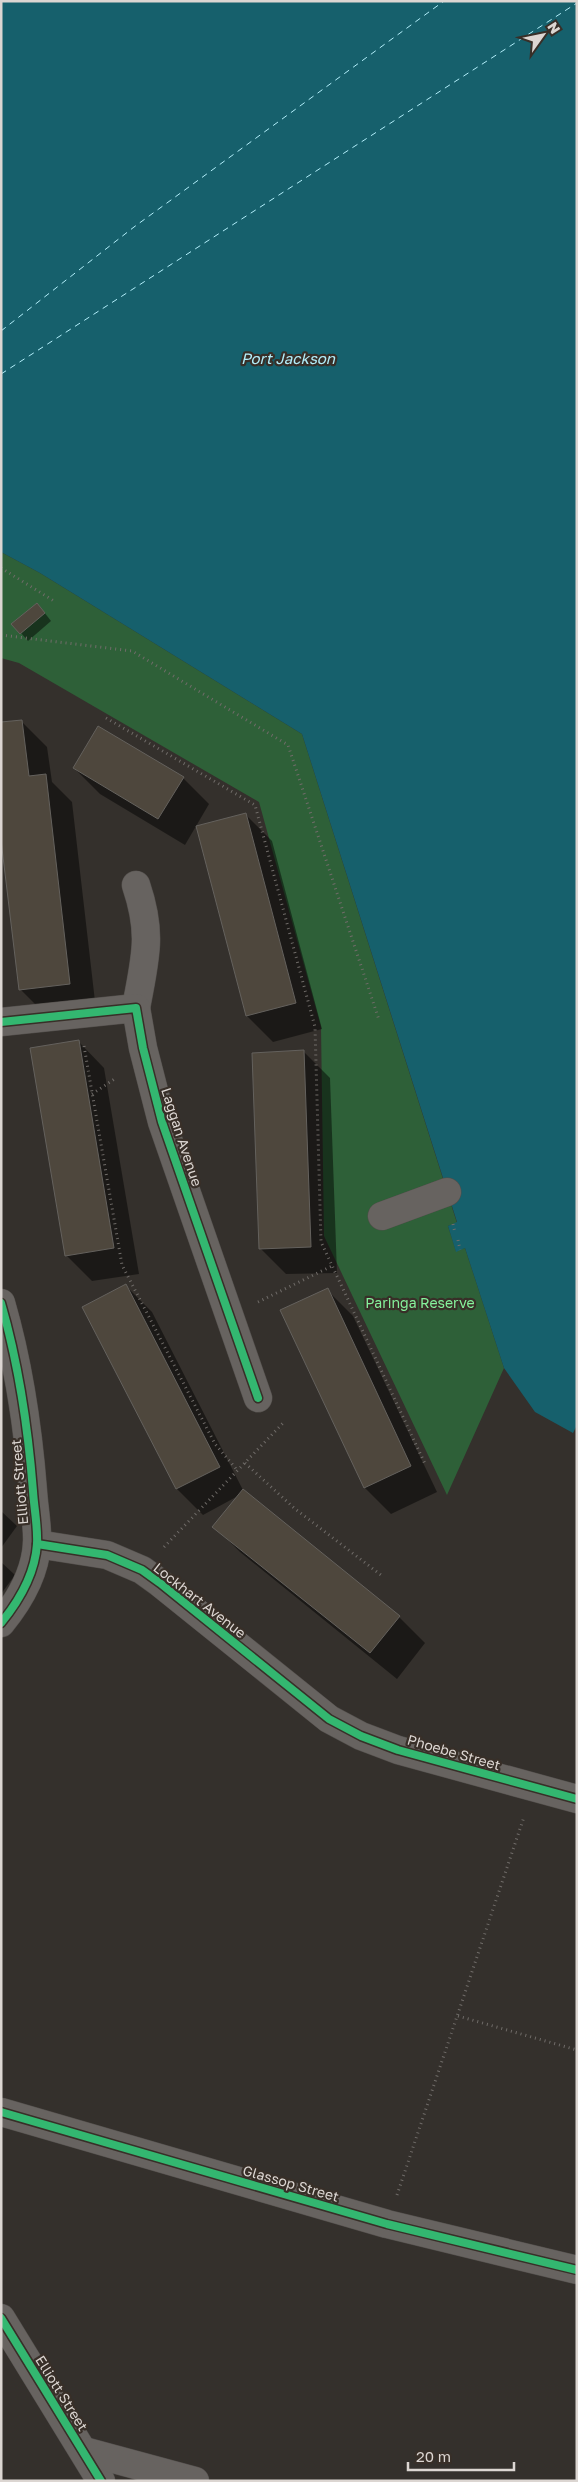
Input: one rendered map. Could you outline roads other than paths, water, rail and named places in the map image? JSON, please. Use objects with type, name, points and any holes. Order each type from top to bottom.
[{"type":"street","name":"Laggan Avenue","points":[[136,885],[147,924],[147,947],[136,1008],[143,1048],[162,1122],[258,1398]]},
{"type":"street","points":[[1,1022],[136,1008]]},
{"type":"street","points":[[382,1216],[447,1192]]},
{"type":"street","name":"Elliott Street","points":[[1,1303],[19,1372],[37,1544],[31,1572],[20,1597],[1,1623]]},
{"type":"street","name":"Lockhart Avenue","points":[[37,1544],[107,1555],[142,1570],[329,1718]]},
{"type":"street","name":"Phoebe Street","points":[[329,1718],[361,1736],[398,1750],[577,1799]]},
{"type":"street","name":"Glassop Street","points":[[1,2112],[387,2224],[577,2270]]},
{"type":"street","name":"Elliott Street","points":[[1,2318],[101,2481]]},
{"type":"street","points":[[84,2452],[195,2481]]},
{"type":"water","name":"Port Jackson","points":[[1,1],[577,1],[577,1425],[573,1433],[535,1412],[504,1368],[465,1248],[456,1252],[448,1226],[457,1222],[302,734],[40,573],[1,552]]},
{"type":"park label","name":"Paringa Reserve","points":[[420,1302]]}]
